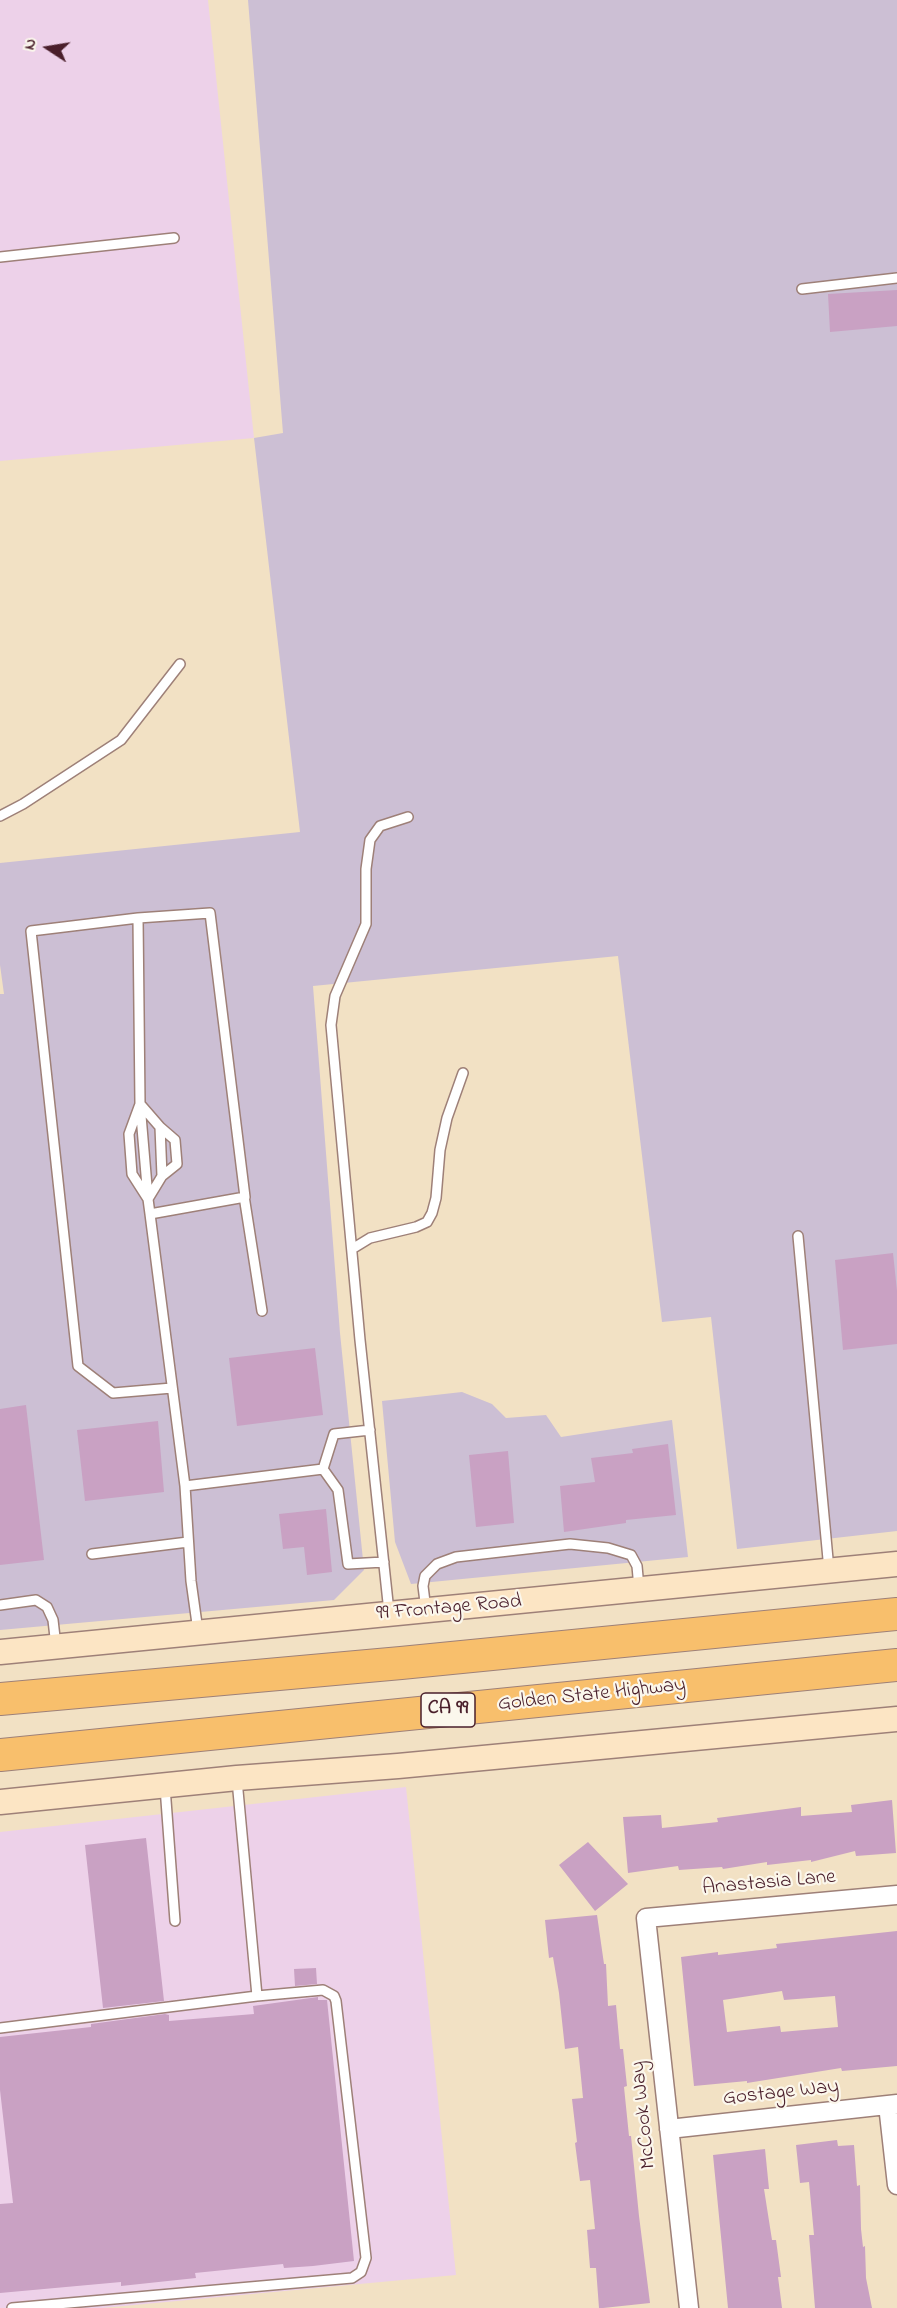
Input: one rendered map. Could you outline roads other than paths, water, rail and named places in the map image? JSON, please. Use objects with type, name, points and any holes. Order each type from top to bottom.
[{"type":"highway","name":"CA 99","points":[[0,1699],[401,1664],[897,1614]]},
{"type":"highway","name":"Golden State Highway","points":[[0,1755],[897,1665]]},
{"type":"street","name":"99 Frontage Road","points":[[0,1652],[198,1631],[794,1576],[828,1570],[897,1564]]},
{"type":"street","points":[[0,1802],[237,1778],[398,1766],[897,1719]]},
{"type":"street","name":"Anastasia Lane","points":[[646,1918],[897,1895]]},
{"type":"street","name":"McCook Way","points":[[646,1918],[689,2308]]},
{"type":"street","points":[[893,2105],[897,2185]]},
{"type":"street","name":"Gostage Way","points":[[669,2129],[893,2105]]},
{"type":"lane","points":[[0,256],[174,238]]},
{"type":"lane","points":[[802,289],[897,278]]},
{"type":"lane","points":[[0,816],[23,804],[121,740],[180,664]]},
{"type":"lane","points":[[389,1615],[331,1025],[335,996],[366,924],[366,869],[370,840],[380,826],[408,817]]},
{"type":"lane","points":[[172,1388],[113,1394],[78,1366],[31,931],[138,918],[210,913],[244,1196],[262,1311]]},
{"type":"lane","points":[[138,918],[140,1104],[129,1134],[132,1174],[148,1199],[185,1486],[188,1542],[198,1631]]},
{"type":"lane","points":[[352,1249],[370,1238],[416,1227],[427,1222],[436,1198],[440,1150],[447,1118],[464,1073]]},
{"type":"lane","points":[[140,1104],[159,1127],[175,1140],[177,1164],[162,1176],[148,1199]]},
{"type":"lane","points":[[159,1127],[162,1176]]},
{"type":"lane","points":[[150,1214],[244,1196]]},
{"type":"lane","points":[[798,1236],[828,1570]]},
{"type":"lane","points":[[322,1469],[334,1434],[370,1430]]},
{"type":"lane","points":[[185,1486],[322,1469]]},
{"type":"lane","points":[[322,1469],[338,1490],[348,1564],[384,1562]]},
{"type":"lane","points":[[92,1554],[188,1542]]},
{"type":"lane","points":[[426,1611],[423,1586],[425,1576],[438,1564],[456,1557],[570,1544],[608,1548],[631,1555],[637,1566],[639,1590]]},
{"type":"lane","points":[[0,1605],[36,1600],[46,1607],[53,1620],[56,1646]]},
{"type":"lane","points":[[237,1778],[257,1996]]},
{"type":"lane","points":[[165,1785],[175,1921]]},
{"type":"lane","points":[[0,2028],[257,1996],[323,1990],[334,1996],[366,2258],[361,2272],[352,2278],[12,2308]]}]
